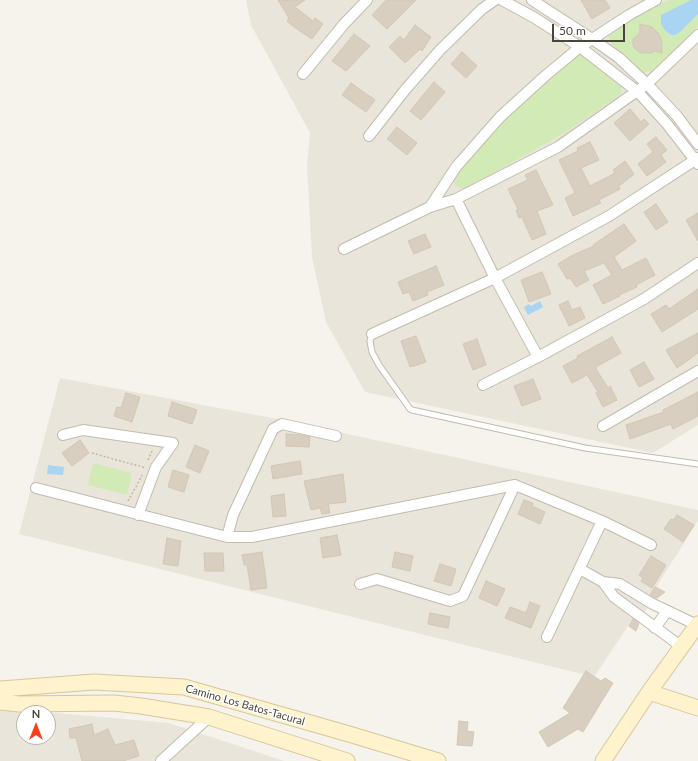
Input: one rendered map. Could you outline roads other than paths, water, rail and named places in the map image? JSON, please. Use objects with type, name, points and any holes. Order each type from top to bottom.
[{"type":"street","points":[[303,74],[344,24],[367,0]]},
{"type":"street","points":[[369,136],[405,90],[440,50],[482,9],[495,0]]},
{"type":"street","points":[[372,334],[495,278],[609,216],[697,161],[667,124],[638,92],[580,47],[535,18],[502,0]]},
{"type":"street","points":[[532,0],[592,39],[618,58],[647,84],[677,116],[698,144]]},
{"type":"street","points":[[430,207],[456,167],[500,117],[544,76],[580,47],[629,15],[656,0]]},
{"type":"street","points":[[344,250],[430,207],[456,200],[558,147],[638,92],[698,35]]},
{"type":"street","points":[[456,200],[495,278],[538,357]]},
{"type":"street","points":[[483,385],[538,357],[644,299],[698,263]]},
{"type":"street","points":[[603,426],[698,371]]},
{"type":"street","points":[[227,536],[233,515],[274,429],[282,424],[336,436]]},
{"type":"street","points":[[63,435],[83,430],[173,443],[150,469],[138,515]]},
{"type":"street","points":[[360,584],[377,579],[450,601],[463,596],[514,485]]},
{"type":"street","points":[[36,488],[138,515],[227,536],[252,537],[514,485],[602,521],[651,545]]},
{"type":"street","points":[[547,637],[602,521]]},
{"type":"street","points":[[580,569],[603,582],[620,584],[651,603],[698,625],[649,692],[603,761]]},
{"type":"street","points":[[603,582],[614,597],[682,647]]},
{"type":"street","points":[[655,628],[667,611]]},
{"type":"street","name":"Camino Los Batos-Tacural","points":[[0,689],[94,682],[184,687],[438,761]]},
{"type":"street","points":[[649,692],[698,708]]},
{"type":"street","name":"Camino Los Batos-Tacural","points":[[0,702],[19,704],[114,704],[141,706],[209,717],[320,757],[347,761]]},
{"type":"street","points":[[161,761],[209,717]]},
{"type":"lane","points":[[372,334],[370,341],[372,352],[379,365],[410,410],[585,448],[698,464]]},
{"type":"water","points":[[691,0],[698,0],[698,14],[680,32],[675,35],[671,35],[661,24],[661,15]]},
{"type":"water","points":[[540,301],[543,307],[528,315],[524,307],[529,304],[531,306]]},
{"type":"water","points":[[48,465],[64,467],[63,475],[47,474]]}]
